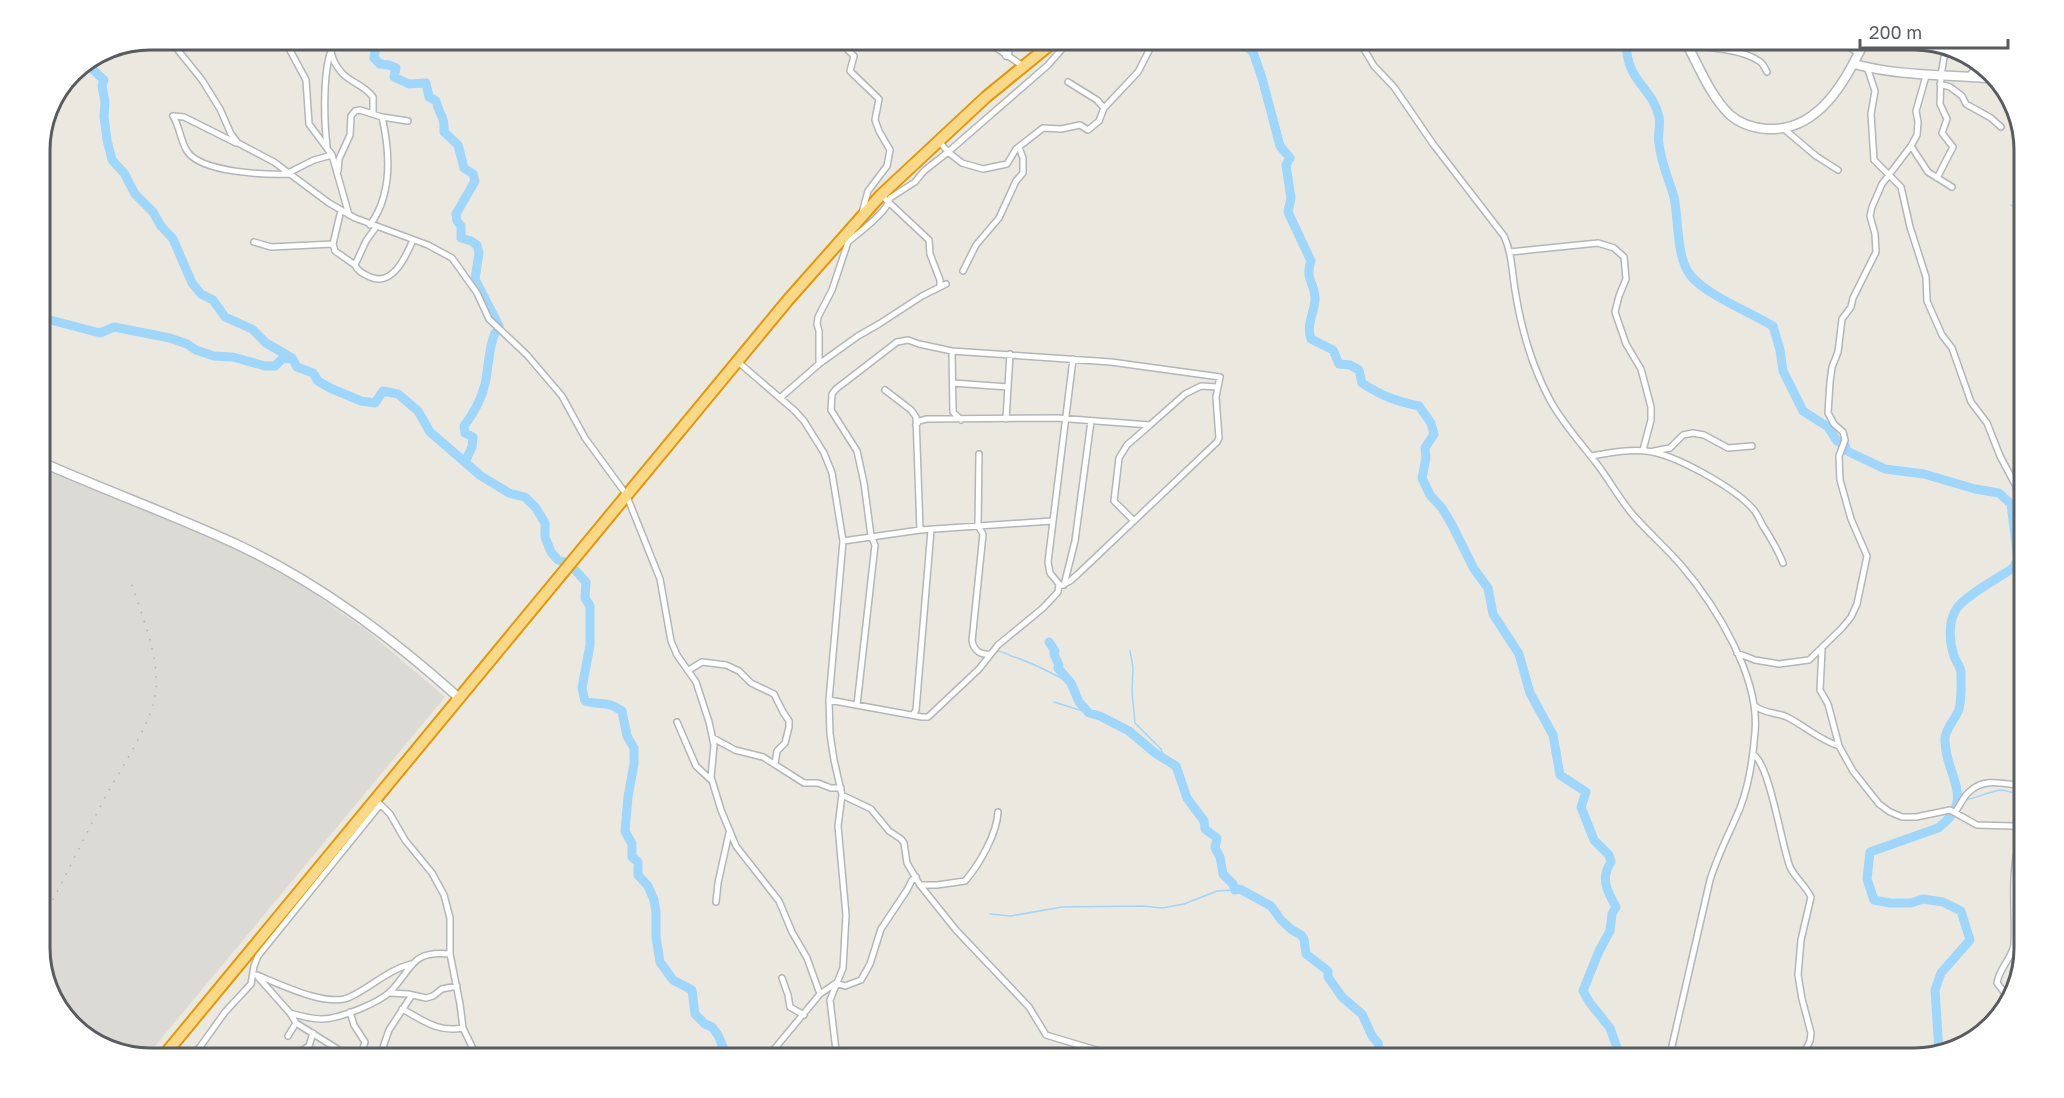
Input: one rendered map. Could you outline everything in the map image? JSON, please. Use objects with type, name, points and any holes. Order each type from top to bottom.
[{"type":"highway","points":[[170,1048],[378,802],[459,698],[788,300],[881,195],[938,140],[1023,66],[1049,50]]},
{"type":"street","points":[[178,50],[202,80],[238,143]]},
{"type":"street","points":[[290,50],[306,80],[309,124],[332,155],[349,215]]},
{"type":"street","points":[[329,50],[343,74],[361,84],[373,97],[373,114]]},
{"type":"street","points":[[819,364],[817,324],[819,314],[841,266],[868,191],[887,166],[890,150],[875,120],[879,99],[850,71],[854,56],[848,50]]},
{"type":"street","points":[[999,50],[1023,66]]},
{"type":"street","points":[[1007,56],[1008,50]]},
{"type":"street","points":[[848,242],[870,224],[889,204],[890,198],[906,189],[1048,65],[1056,50]]},
{"type":"street","points":[[938,140],[962,163],[983,169],[1007,164],[1019,147],[1043,128],[1061,129],[1080,124],[1088,130],[1099,121],[1104,108],[1138,72],[1149,50]]},
{"type":"street","points":[[1365,50],[1374,66],[1394,87],[1433,144],[1504,236],[1510,252],[1520,317],[1533,363],[1539,380],[1567,427],[1632,513],[1681,565],[1703,594],[1737,653],[1748,678],[1755,706],[1753,754],[1740,808],[1718,856],[1710,880],[1672,1048]]},
{"type":"street","points":[[1690,50],[1715,97],[1732,116],[1749,126],[1783,128],[1803,122],[1818,112],[1838,90],[1861,50]]},
{"type":"street","points":[[1724,50],[1757,59],[1767,72]]},
{"type":"street","points":[[1854,50],[1859,54]]},
{"type":"street","points":[[327,148],[325,88],[326,66],[330,54]]},
{"type":"street","points":[[1937,178],[1953,147],[1942,133],[1947,119],[1941,109],[1941,80],[1945,54]]},
{"type":"street","points":[[1854,64],[1941,80],[1962,96],[1966,104],[2001,127]]},
{"type":"street","points":[[1867,68],[1875,91],[1871,114],[1874,160],[1901,187],[1924,273],[1927,301],[1942,335],[1951,345],[1971,402],[1987,423],[2000,456],[2014,482]]},
{"type":"street","points":[[1969,76],[1974,70]]},
{"type":"street","points":[[1737,653],[1755,660],[1779,664],[1809,660],[1851,617],[1861,590],[1867,556],[1851,519],[1840,480],[1840,452],[1844,434],[1828,413],[1828,398],[1842,319],[1851,307],[1853,298],[1874,258],[1876,246],[1869,216],[1874,200],[1888,175],[1911,146],[1918,128],[1916,111],[1926,76]]},
{"type":"street","points":[[1941,80],[1969,76],[1984,78]]},
{"type":"street","points":[[1068,82],[1097,100],[1104,108]]},
{"type":"street","points":[[337,172],[339,159],[350,135],[351,116],[355,111],[360,110],[382,117],[408,121]]},
{"type":"street","points":[[332,155],[315,160],[290,173],[259,174],[204,164],[187,152],[173,116],[184,117],[268,158],[290,173],[341,210],[349,215],[443,252],[458,265],[477,293],[489,319],[527,355],[562,396],[585,438],[626,494],[660,579],[671,641],[677,655],[689,670],[699,689],[713,738],[712,782],[729,831],[736,846],[779,901],[792,932],[807,958],[820,994]]},
{"type":"street","points":[[355,265],[380,210],[387,179],[389,155],[382,117]]},
{"type":"street","points":[[1783,128],[1808,150],[1838,170]]},
{"type":"street","points":[[1911,146],[1924,166],[1937,178],[1952,187]]},
{"type":"street","points":[[963,271],[976,245],[999,218],[1016,181],[1023,173],[1023,158],[1019,147]]},
{"type":"street","points":[[780,398],[819,364],[858,336],[943,285],[930,254],[929,240],[881,195]]},
{"type":"street","points":[[341,210],[333,244],[335,250],[362,273],[374,278],[392,274],[406,257],[413,240]]},
{"type":"street","points":[[254,242],[271,247],[333,244]]},
{"type":"street","points":[[1510,252],[1598,243],[1614,248],[1624,257],[1626,279],[1615,312],[1626,344],[1641,369],[1651,407],[1646,451]]},
{"type":"street","points":[[857,705],[875,545],[871,537],[860,464],[853,443],[831,410],[832,394],[864,366],[897,342],[908,340],[952,351],[1073,359],[1220,377],[1216,397],[1219,440],[1134,521],[1062,585]]},
{"type":"street","points":[[942,420],[948,418],[953,412],[952,351]]},
{"type":"street","points":[[1006,419],[1010,354]]},
{"type":"street","points":[[1062,585],[1048,568],[1073,359]]},
{"type":"street","points":[[737,361],[804,421],[824,453],[832,473],[843,541],[829,700],[830,734],[842,795],[838,834],[846,930],[843,968],[831,995],[830,1005],[836,1048]]},
{"type":"street","points":[[953,383],[1008,387]]},
{"type":"street","points":[[1134,521],[1114,501],[1119,458],[1127,445],[1185,394],[1201,386],[1218,387]]},
{"type":"street","points":[[885,390],[912,411],[927,419]]},
{"type":"street","points":[[912,411],[916,417],[920,530]]},
{"type":"street","points":[[953,412],[961,420]]},
{"type":"street","points":[[916,425],[919,421],[927,419],[1066,418],[1150,425]]},
{"type":"street","points":[[829,700],[928,717],[980,669],[998,645],[1043,608],[1062,585],[1075,541],[1091,421]]},
{"type":"street","points":[[1591,456],[1621,451],[1670,448],[1683,435],[1693,433],[1704,435],[1728,448],[1752,446]]},
{"type":"street","points":[[1646,451],[1671,457],[1702,472],[1746,502],[1756,512],[1776,544],[1783,563]]},
{"type":"street","points":[[979,454],[978,526],[983,534],[983,541],[972,641],[977,651],[990,654]]},
{"type":"street","points":[[50,466],[237,544],[307,582],[389,638],[459,698]]},
{"type":"street","points":[[843,541],[920,530],[1052,521]]},
{"type":"street","points":[[912,715],[916,710],[931,530]]},
{"type":"street","points":[[1822,649],[1820,690],[1828,704],[1839,746],[1853,771],[1879,804],[1902,817],[1929,816],[1946,810],[1955,812],[1981,826],[2014,828]]},
{"type":"street","points":[[689,670],[702,662],[726,665],[739,671],[751,683],[774,694],[789,721],[785,743],[777,751],[775,765]]},
{"type":"street","points":[[1755,706],[1763,712],[1788,718],[1826,742],[1839,746]]},
{"type":"street","points":[[677,722],[696,766],[712,782]]},
{"type":"street","points":[[713,738],[735,750],[763,757],[804,783],[818,783],[831,788],[841,788]]},
{"type":"street","points":[[1753,754],[1758,758],[1773,797],[1781,838],[1791,868],[1811,897],[1800,940],[1798,975],[1811,1033],[1806,1048]]},
{"type":"street","points":[[1955,812],[1969,791],[1980,785],[1999,782],[2014,784]]},
{"type":"street","points":[[842,795],[870,809],[889,831],[901,839],[904,843],[905,857],[920,885],[956,930],[1029,1007],[1046,1035],[1089,1048]]},
{"type":"street","points":[[199,1048],[225,1012],[251,984],[258,956],[378,802],[394,820],[405,840],[432,873],[444,896],[450,918],[450,954],[463,1028],[473,1048]]},
{"type":"street","points":[[920,885],[937,885],[965,880],[989,844],[996,827],[998,812]]},
{"type":"street","points":[[716,902],[729,831]]},
{"type":"street","points":[[2004,992],[1997,983],[2014,945],[2014,865]]},
{"type":"street","points":[[836,983],[845,986],[861,980],[870,964],[881,929],[908,890],[912,880],[916,878]]},
{"type":"street","points":[[249,953],[257,975],[296,1023],[336,1048]]},
{"type":"street","points":[[257,975],[334,1001],[350,997],[397,967],[411,964],[428,954],[450,954]]},
{"type":"street","points":[[290,1013],[325,1020],[369,1005],[390,993],[411,964]]},
{"type":"street","points":[[782,978],[790,1007],[804,1015]]},
{"type":"street","points":[[776,1048],[820,994],[836,983]]},
{"type":"street","points":[[390,993],[426,998],[442,989],[457,986]]},
{"type":"street","points":[[383,1048],[389,1030],[412,995]]},
{"type":"street","points":[[402,1009],[440,1028],[449,1030],[463,1028]]},
{"type":"street","points":[[350,1012],[354,1026],[364,1042],[362,1048]]},
{"type":"street","points":[[288,1036],[296,1023]]},
{"type":"street","points":[[306,1048],[309,1046],[313,1033]]},
{"type":"shaded area","points":[[50,472],[233,547],[298,583],[365,629],[445,697],[153,1048],[136,1048],[105,1038],[94,1032],[74,1014],[66,1004],[55,981],[50,955]]},
{"type":"waterway","points":[[375,50],[374,58],[380,64],[396,68],[394,77],[409,84],[426,83],[429,97],[436,101],[443,119],[444,132],[458,145],[464,168],[473,174],[475,181],[456,214],[457,221],[461,226],[461,238],[477,245],[479,253],[475,279],[499,326]]},
{"type":"waterway","points":[[1251,50],[1262,78],[1280,146],[1290,158],[1286,165],[1291,198],[1288,212],[1311,261],[1309,277],[1315,295],[1310,324],[1311,339],[1333,350],[1339,364],[1350,365],[1359,370],[1362,383],[1369,388],[1389,398],[1419,406],[1431,423],[1434,434],[1425,448],[1426,458],[1422,478],[1430,495],[1442,508],[1452,525],[1474,569],[1488,588],[1493,614],[1519,654],[1530,693],[1553,735],[1560,775],[1586,792],[1581,807],[1594,840],[1609,855],[1611,862],[1605,879],[1616,907],[1612,914],[1610,931],[1599,951],[1583,991],[1610,1028],[1617,1048]]},
{"type":"waterway","points":[[1627,50],[1629,64],[1651,98],[1659,117],[1660,151],[1674,197],[1683,259],[1691,276],[1718,297],[1773,326],[1783,371],[1803,411],[1828,427],[1837,441],[1845,445],[1847,451],[1885,469],[1924,474],[1975,489],[1999,493],[2011,504],[2014,528]]},
{"type":"waterway","points":[[92,68],[104,80],[102,86],[105,102],[104,117],[112,160],[124,173],[135,194],[153,212],[161,226],[173,239],[192,283],[201,294],[213,300],[225,317],[252,329],[266,343],[292,358],[297,367],[313,373],[318,381],[330,388],[361,401],[375,403],[383,391],[398,394],[418,411],[430,432],[481,476],[509,493],[525,497],[536,508],[545,523],[545,537],[551,552],[558,560],[565,562]]},
{"type":"waterway","points":[[50,320],[100,333],[114,327],[170,338],[214,356],[233,357],[265,366],[275,366],[282,359],[292,358]]},
{"type":"waterway","points":[[465,462],[472,447],[473,437],[465,433],[464,426],[477,406],[484,389],[495,333]]},
{"type":"waterway","points":[[1939,1045],[1935,990],[1941,973],[1970,940],[1961,911],[1943,902],[1923,899],[1911,903],[1874,900],[1867,879],[1870,852],[1938,828],[1950,817],[1956,807],[1958,797],[1946,751],[1945,738],[1959,709],[1961,695],[1961,672],[1952,650],[1951,625],[1954,613],[1961,603],[2014,566]]},
{"type":"waterway","points":[[2013,568],[2014,576]]},
{"type":"waterway","points":[[574,569],[586,582],[585,598],[590,606],[590,645],[582,688],[585,701],[608,704],[622,711],[627,736],[634,748],[625,831],[632,844],[632,857],[638,862],[638,875],[648,886],[654,900],[660,962],[673,980],[692,990],[695,1014],[705,1024],[712,1027],[723,1048]]},
{"type":"waterway","points":[[1049,642],[1055,651],[1058,668],[1071,683],[1079,702],[1089,713],[1129,731],[1155,753],[1176,766],[1187,798],[1204,821],[1205,829],[1217,838],[1215,848],[1220,857],[1223,874],[1233,884],[1235,890],[1240,889],[1271,906],[1281,920],[1301,935],[1304,939],[1306,954],[1328,971],[1328,977],[1342,997],[1362,1014],[1379,1048]]},
{"type":"waterway","points":[[996,651],[1029,662],[1071,683]]},
{"type":"waterway","points":[[1130,651],[1133,667],[1132,692],[1135,723],[1161,749],[1164,758]]},
{"type":"waterway","points":[[1054,702],[1089,713]]},
{"type":"waterway","points":[[1965,800],[2000,790],[2014,793]]},
{"type":"waterway","points":[[990,914],[1011,916],[1062,907],[1143,906],[1162,908],[1184,904],[1217,891],[1235,890]]},
{"type":"railway","points":[[50,905],[109,790],[137,742],[154,703],[155,663],[130,579]]}]
